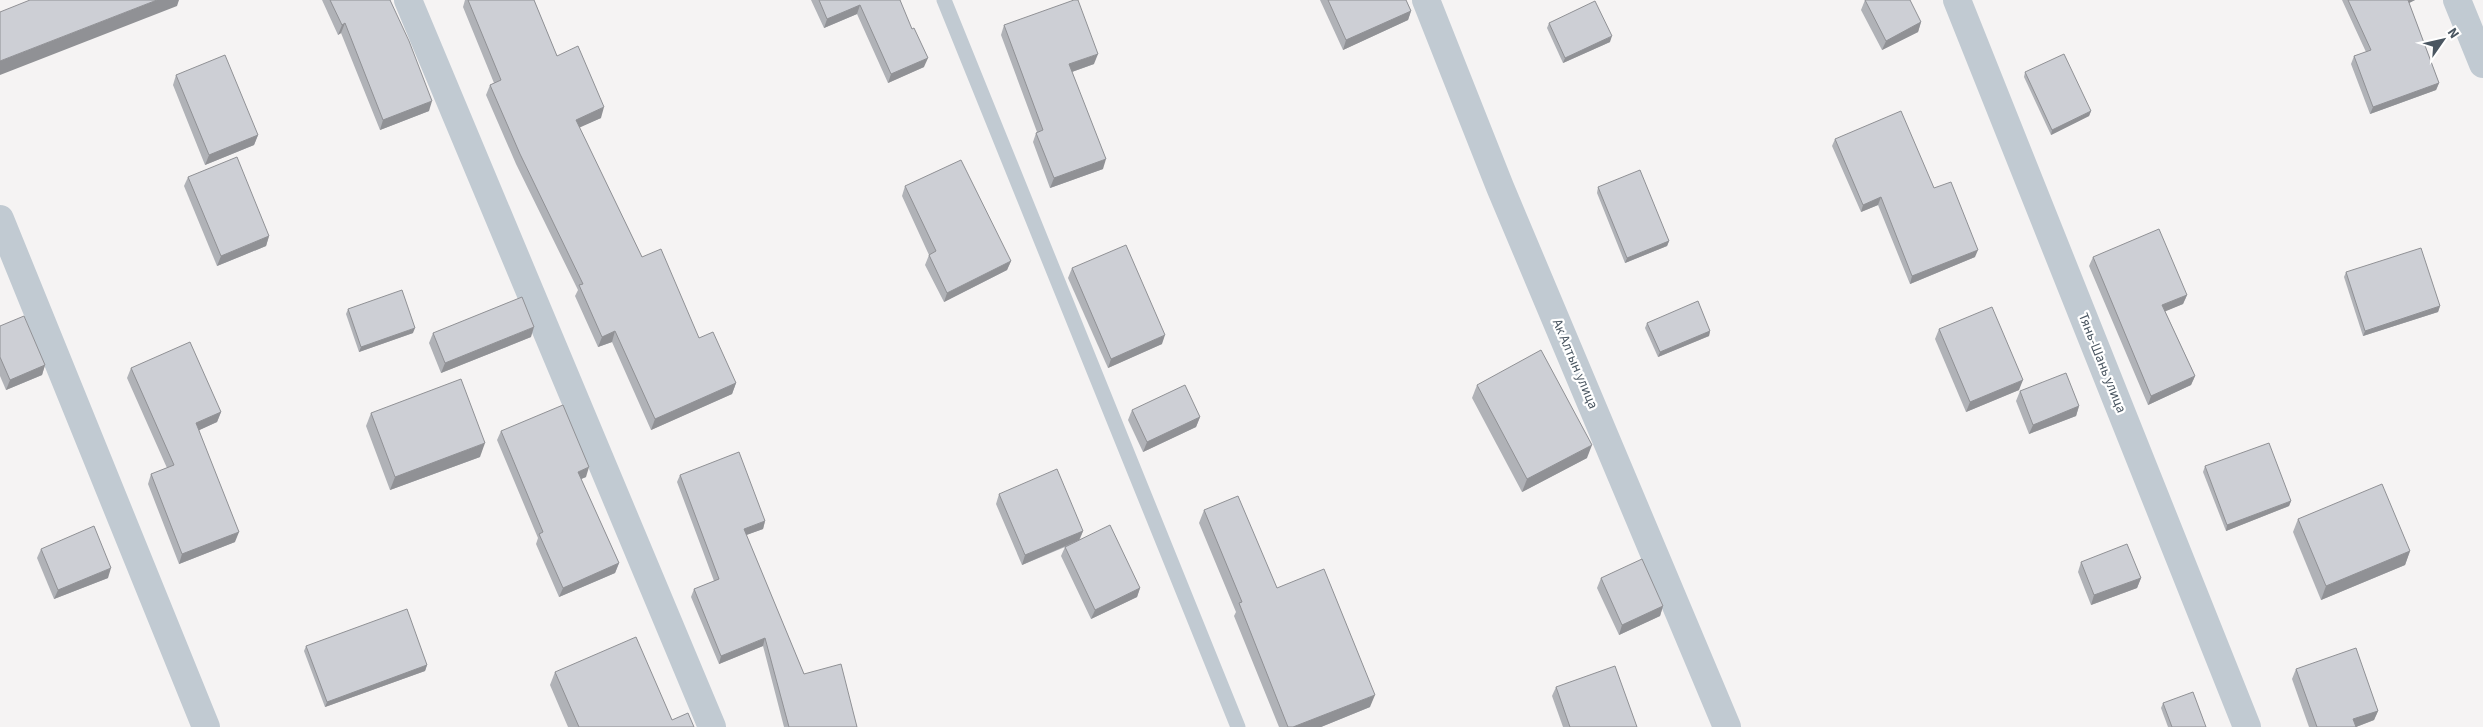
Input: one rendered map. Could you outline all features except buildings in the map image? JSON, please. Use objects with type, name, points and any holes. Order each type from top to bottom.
[{"type":"street","points":[[408,0],[712,727]]},
{"type":"street","name":"Ак Алтын улица","points":[[1426,0],[1500,187],[1727,727]]},
{"type":"street","name":"Тянь-Шань улица","points":[[1957,0],[2247,727]]},
{"type":"street","points":[[2457,0],[2483,64]]},
{"type":"street","points":[[0,219],[206,727]]},
{"type":"lane","points":[[944,0],[1238,727]]}]
